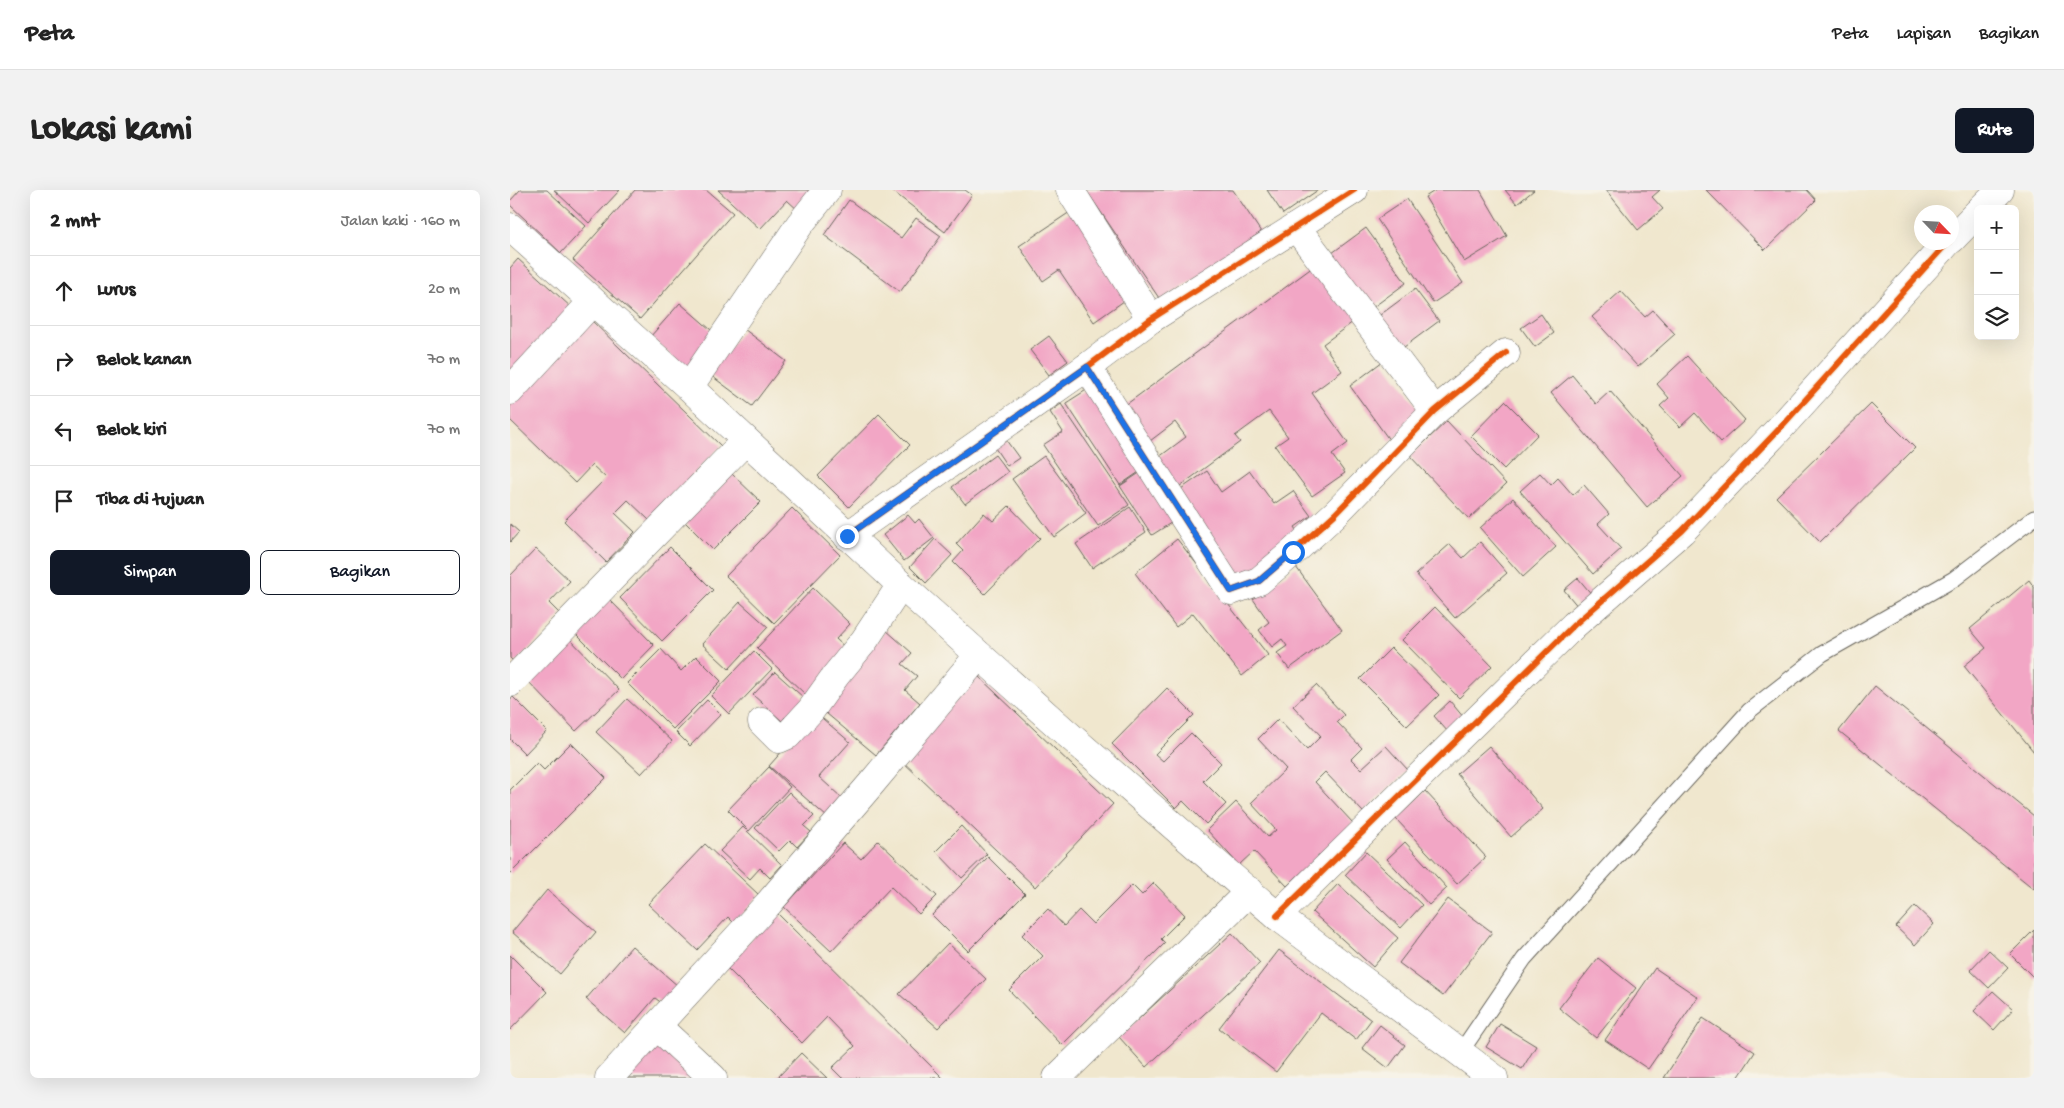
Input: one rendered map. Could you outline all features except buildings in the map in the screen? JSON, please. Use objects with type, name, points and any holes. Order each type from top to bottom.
[{"type":"main road","points":[[689,388],[800,224],[827,190]]},
{"type":"main road","points":[[1070,190],[1151,319]]},
{"type":"main road","points":[[847,536],[1087,367],[1151,319],[1354,190]]},
{"type":"main road","points":[[1985,205],[2000,190]]},
{"type":"main road","points":[[1959,232],[1974,216]]},
{"type":"main road","points":[[1296,226],[1435,411]]},
{"type":"main road","points":[[510,227],[689,388],[901,585],[1277,916],[1460,1053],[1484,1075]]},
{"type":"main road","points":[[1277,916],[1574,625],[1682,531],[1780,428],[1941,250]]},
{"type":"main road","points":[[510,391],[592,302]]},
{"type":"main road","points":[[1087,367],[1231,591],[1259,581],[1293,552],[1336,514],[1435,411],[1506,353]]},
{"type":"main road","points":[[510,683],[745,441]]},
{"type":"main road","points":[[762,722],[779,739],[788,736],[811,710],[864,641],[901,585]]},
{"type":"main road","points":[[610,1078],[769,903],[872,784],[979,655]]},
{"type":"main road","points":[[1056,1078],[1250,891]]},
{"type":"main road","points":[[657,1026],[713,1078]]},
{"type":"lane","points":[[1460,1053],[1524,959],[1749,711],[1822,654],[1954,579],[2034,518]]},
{"type":"cycle path","points":[[847,536],[1087,367],[1151,319],[1354,190]]},
{"type":"cycle path","points":[[1277,916],[1574,625],[1682,531],[1780,428],[1941,250]]},
{"type":"cycle path","points":[[1087,367],[1231,591],[1259,581],[1293,552],[1335,514],[1435,411],[1506,353]]},
{"type":"route","points":[[847,536],[1087,367],[1231,591],[1259,581],[1293,552]]}]
